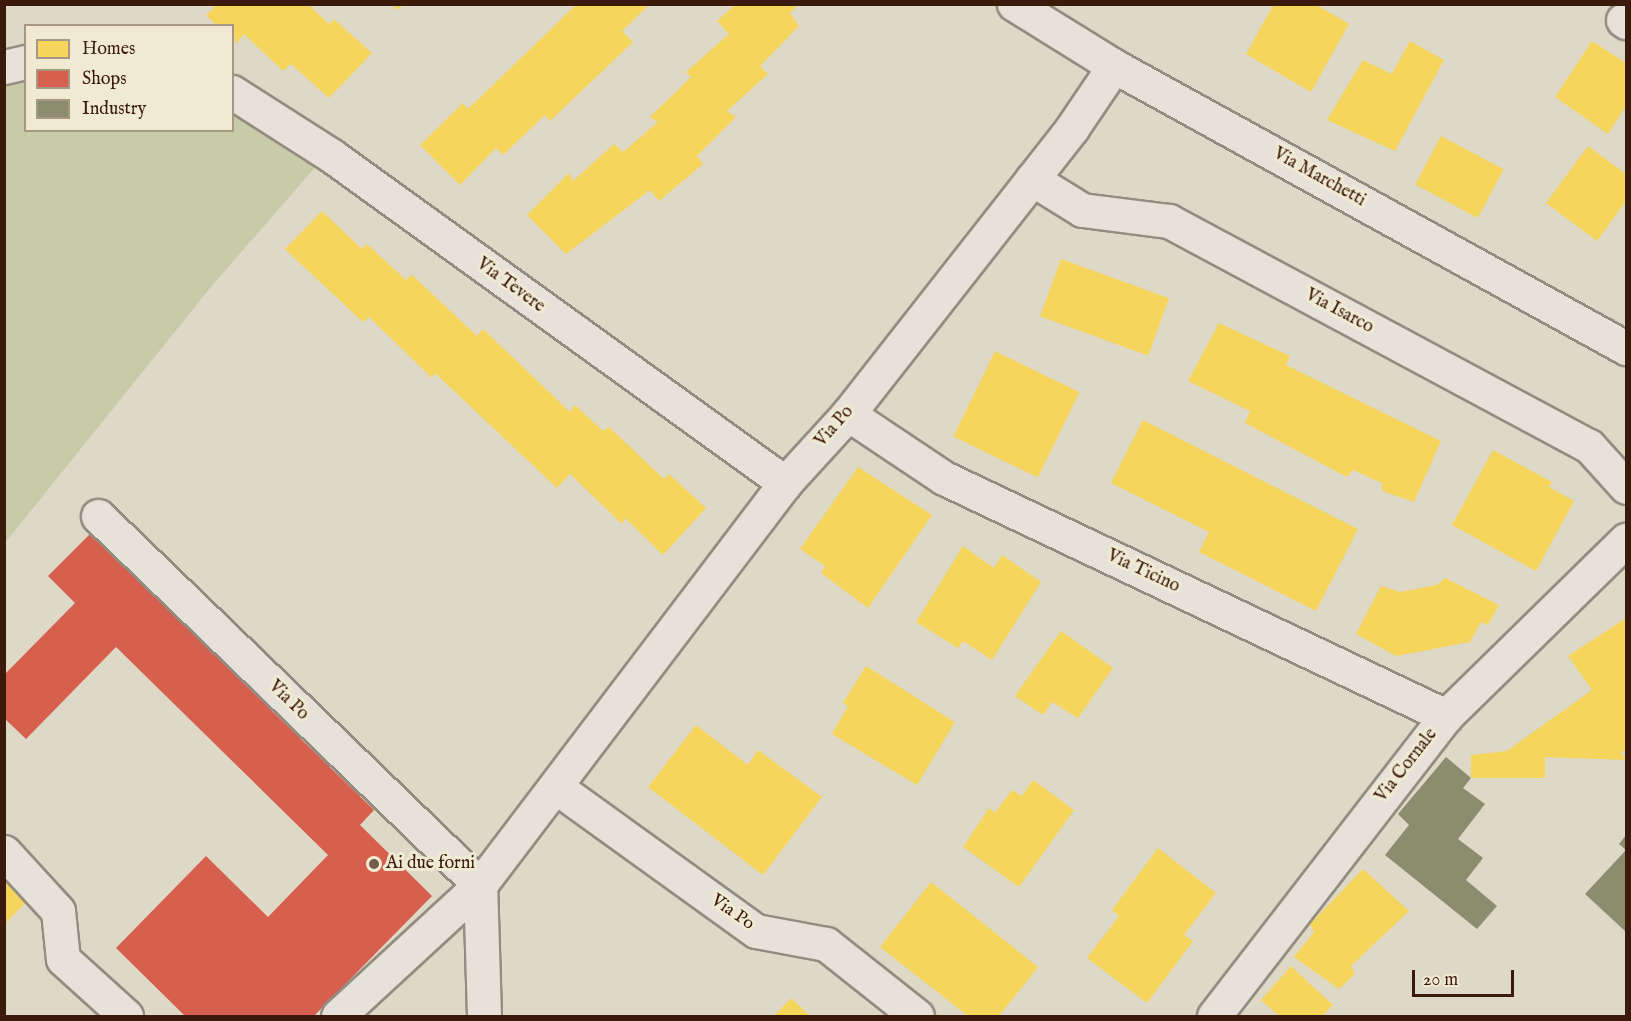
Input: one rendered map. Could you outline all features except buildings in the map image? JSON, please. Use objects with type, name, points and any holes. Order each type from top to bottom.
[{"type":"street","name":"Via Marchetti","points":[[1014,4],[1114,66],[1626,348]]},
{"type":"street","points":[[4,67],[24,62]]},
{"type":"street","name":"Via Po","points":[[339,1017],[480,885],[785,483],[848,414],[1032,179],[1114,66]]},
{"type":"street","name":"Via Tevere","points":[[234,93],[332,156],[785,483]]},
{"type":"street","name":"Via Isarco","points":[[1032,179],[1082,210],[1169,221],[1589,446],[1626,487]]},
{"type":"street","name":"Via Ticino","points":[[848,414],[944,478],[1446,716]]},
{"type":"street","name":"Via Po","points":[[98,516],[480,885]]},
{"type":"street","name":"Via Cornale","points":[[1214,1017],[1446,716],[1626,540]]},
{"type":"street","name":"Via Po","points":[[556,787],[756,931],[826,944],[917,1017]]},
{"type":"street","points":[[4,852],[58,911],[63,959],[126,1017]]},
{"type":"street","points":[[480,885],[484,1017]]},
{"type":"green space","points":[[24,56],[24,132],[234,132],[234,115],[303,161],[317,165],[210,288],[5,543],[5,62]]},
{"type":"place","name":"Ai due forni","points":[[374,864]]}]
